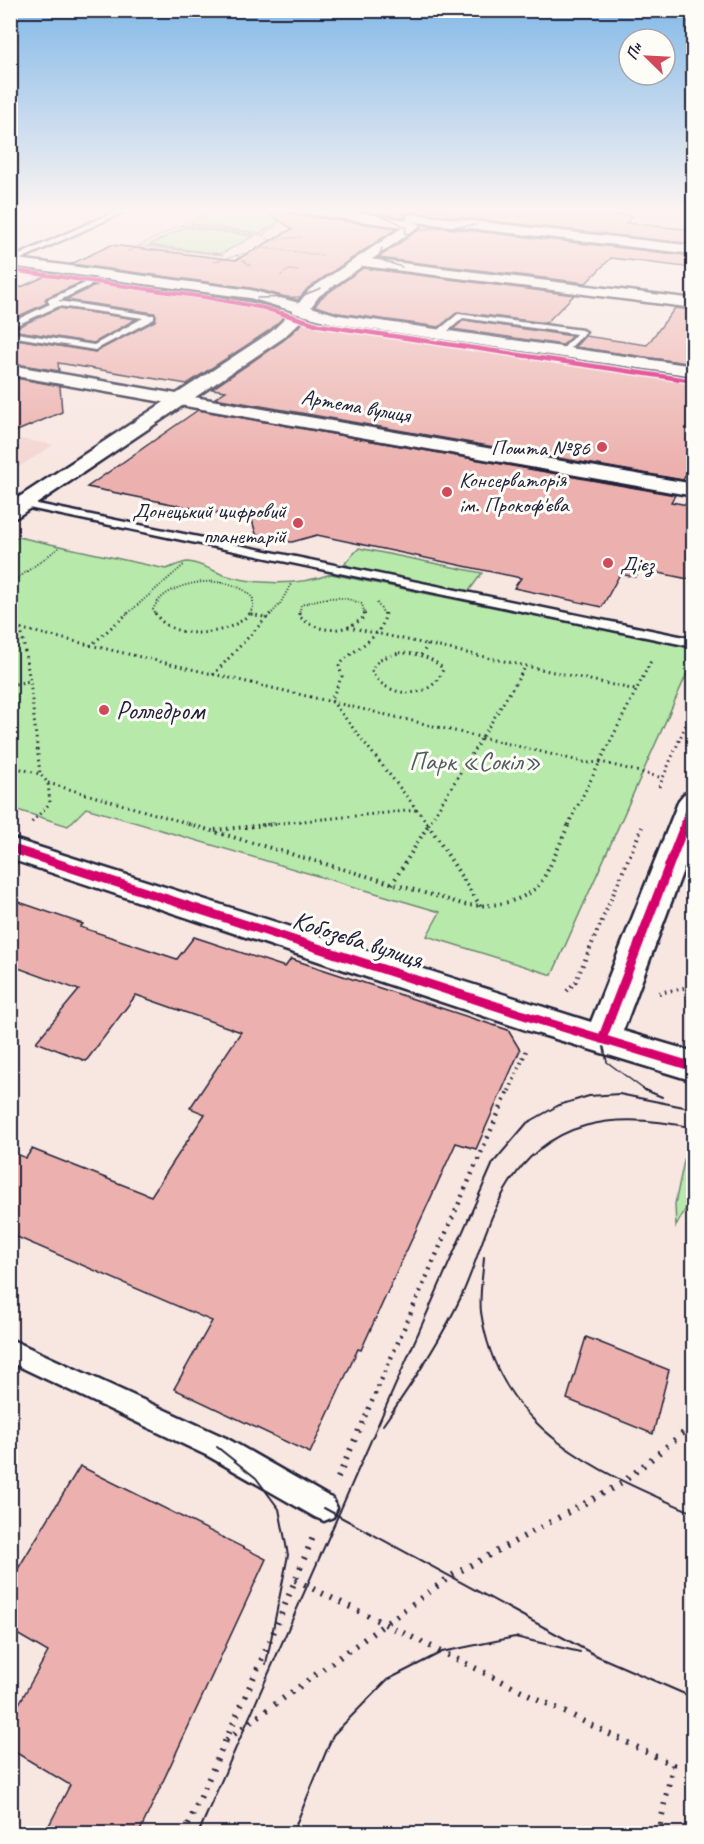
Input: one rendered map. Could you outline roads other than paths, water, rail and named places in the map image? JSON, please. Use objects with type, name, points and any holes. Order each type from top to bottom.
[{"type":"street","points":[[182,294],[297,315],[438,335],[566,346],[693,371]]},
{"type":"street","points":[[250,294],[271,299],[319,325],[693,381]]},
{"type":"street","points":[[251,294],[283,296],[304,294]]},
{"type":"street","points":[[17,509],[280,333],[316,294]]},
{"type":"street","points":[[621,294],[693,303]]},
{"type":"street","name":"Артема вулиця","points":[[10,370],[693,490]]},
{"type":"street","points":[[602,1039],[693,800]]},
{"type":"street","name":"Кобозєва вулиця","points":[[18,837],[539,1020],[693,1067]]},
{"type":"lane","points":[[10,334],[95,348],[151,317],[50,302],[67,294]]},
{"type":"lane","points":[[10,327],[58,303]]},
{"type":"lane","points":[[438,335],[461,316],[582,332],[566,346]]},
{"type":"lane","points":[[451,325],[462,327]]},
{"type":"lane","points":[[17,509],[227,546],[693,643]]},
{"type":"lane","points":[[10,1350],[217,1447],[324,1508]]},
{"type":"tram line","points":[[197,294],[252,302],[332,324],[694,377]]},
{"type":"tram line","points":[[257,298],[299,297],[306,294]]},
{"type":"tram line","points":[[602,1039],[607,1062],[644,1089]]},
{"type":"tram line","points":[[644,1089],[662,1097]]},
{"type":"tram line","points":[[338,1516],[493,1163],[527,1123],[559,1105],[589,1096],[619,1094],[694,1109]]},
{"type":"tram line","points":[[383,1425],[425,1362],[453,1314],[504,1192],[521,1167],[541,1148],[563,1134],[586,1126],[611,1121],[638,1120],[694,1128]]},
{"type":"tram line","points":[[484,1257],[481,1312],[491,1353],[508,1387],[530,1416],[557,1441],[588,1462],[694,1513]]},
{"type":"tram line","points":[[217,1447],[256,1478],[279,1509],[288,1555],[266,1664]]},
{"type":"tram line","points":[[324,1508],[338,1516]]},
{"type":"tram line","points":[[198,1834],[338,1516]]},
{"type":"tram line","points":[[338,1516],[595,1655],[694,1698]]},
{"type":"tram line","points":[[292,1834],[333,1735],[387,1680],[442,1652],[515,1637],[580,1652]]},
{"type":"place","name":"Пошта №86","points":[[602,447]]},
{"type":"place","name":"Консерваторія ім. Прокоф'єва","points":[[447,492]]},
{"type":"place","name":"Донецький цифровий планетарій","points":[[298,523]]},
{"type":"place","name":"Дієз","points":[[608,563]]},
{"type":"place","name":"Ролледром","points":[[104,710]]},
{"type":"park label","name":"Парк «Сокіл»","points":[[475,761]]}]
